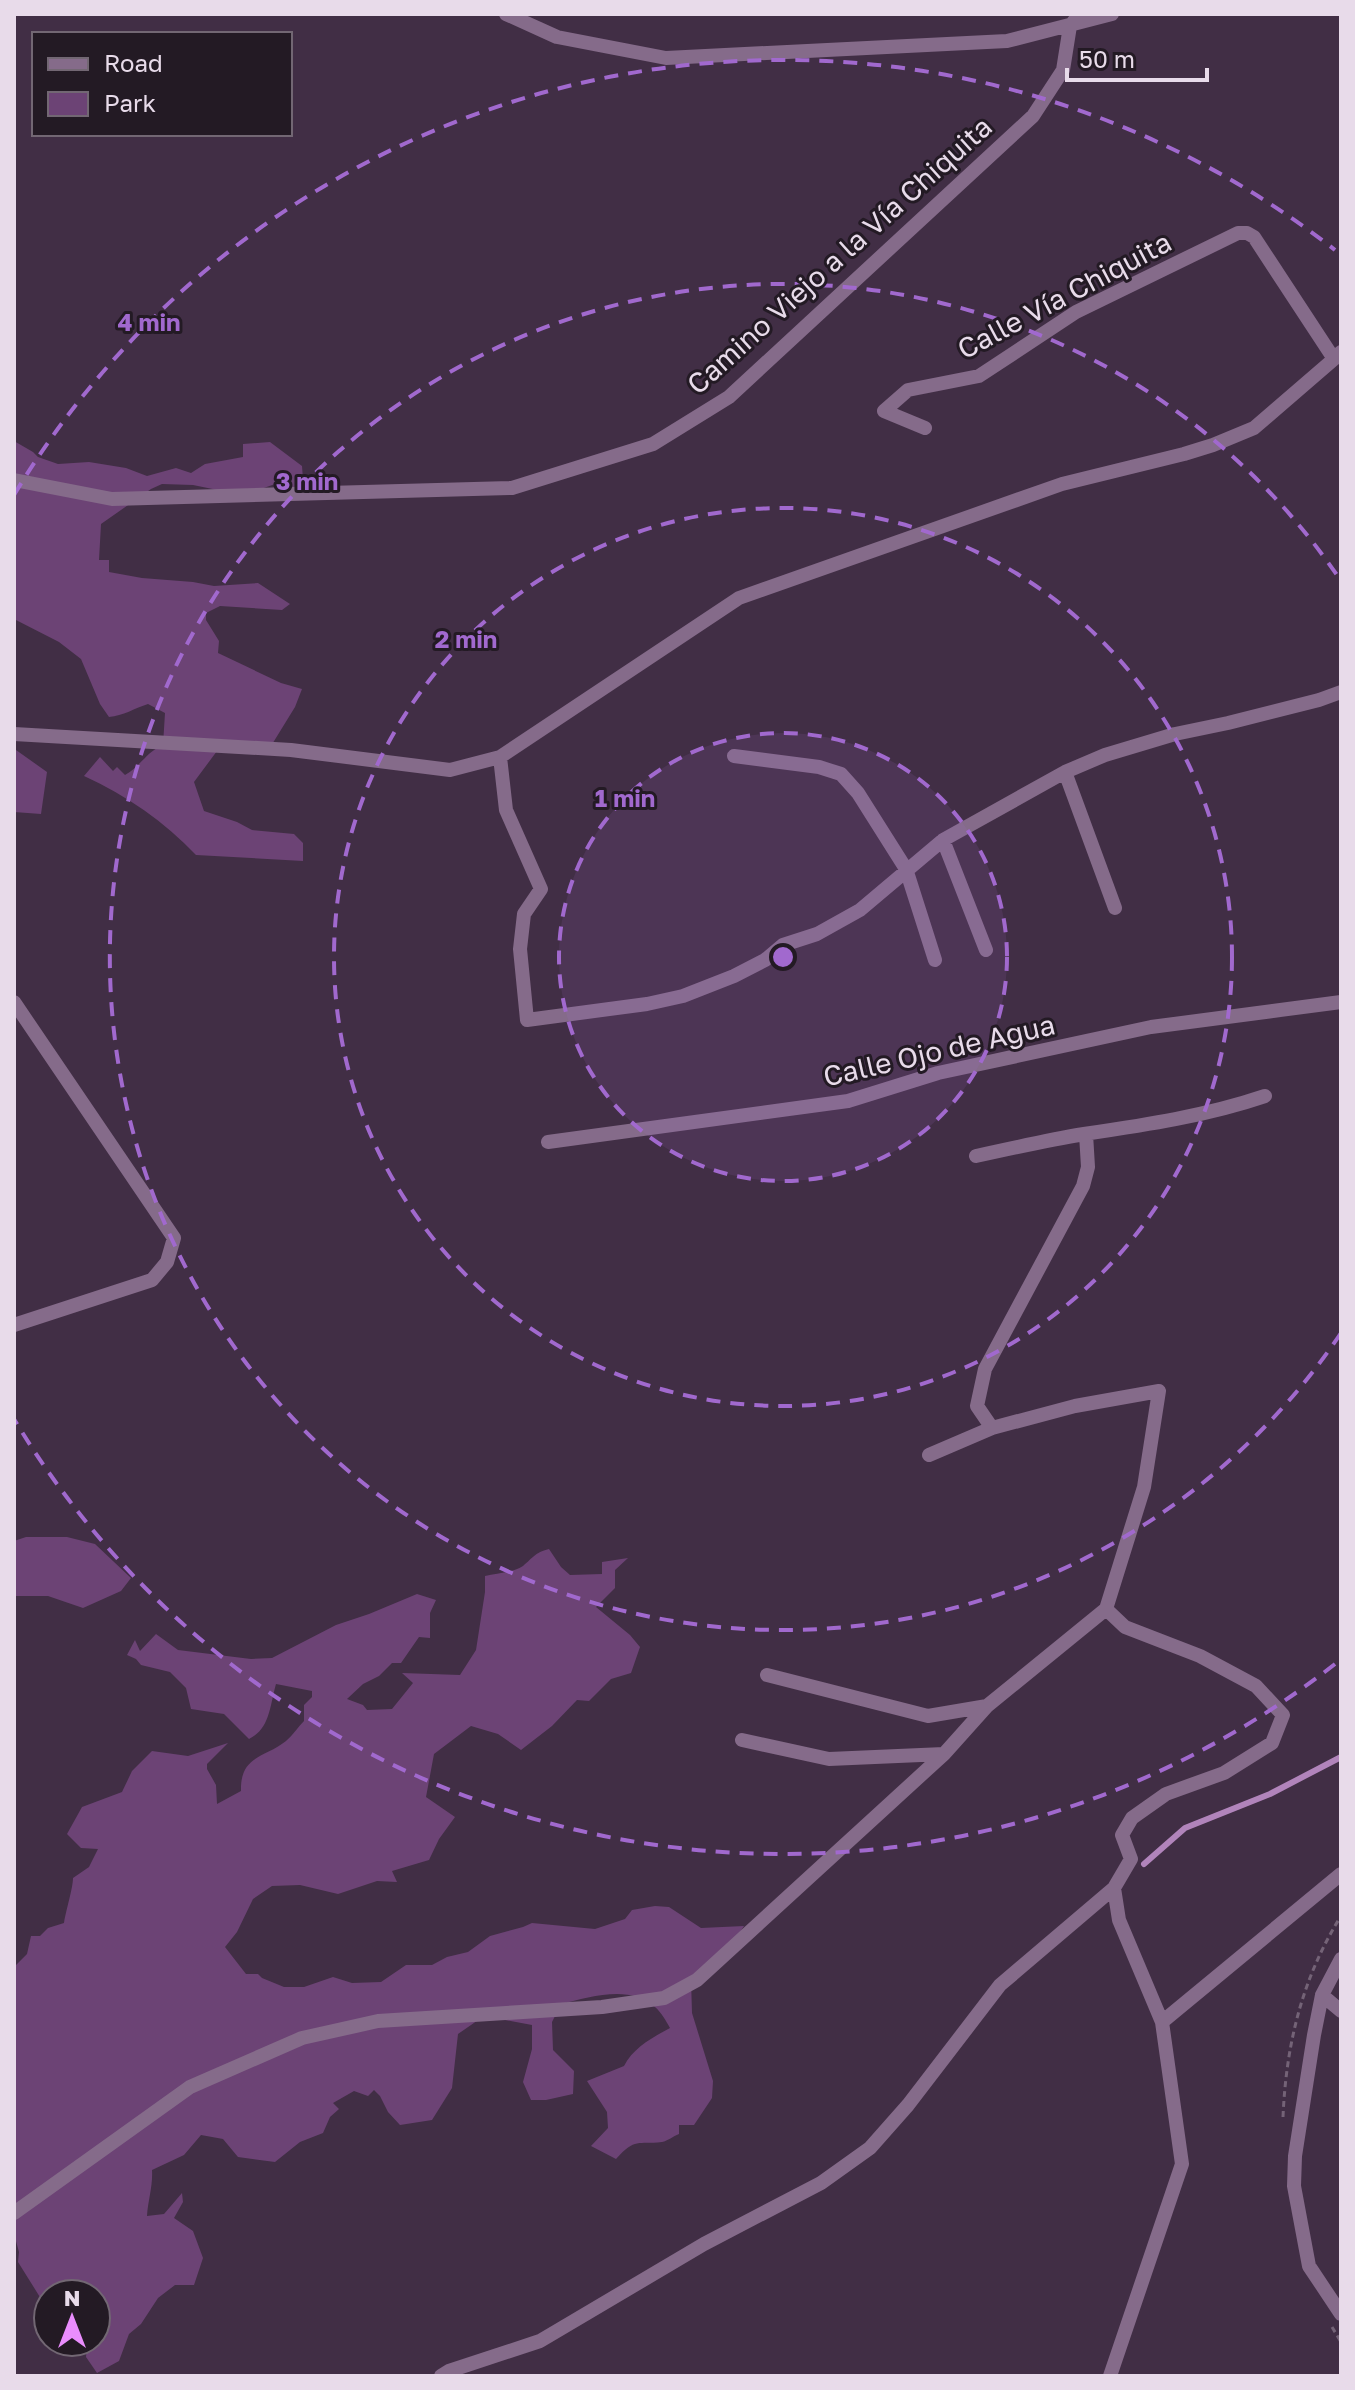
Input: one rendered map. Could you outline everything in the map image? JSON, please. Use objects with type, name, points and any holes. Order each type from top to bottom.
[{"type":"street","points":[[506,14],[557,37],[666,58],[1007,41],[1112,14]]},
{"type":"street","points":[[1070,26],[1080,14]]},
{"type":"street","name":"Camino Viejo a la Vía Chiquita","points":[[14,480],[112,499],[512,488],[653,444],[729,397],[1033,116],[1063,70],[1070,26]]},
{"type":"street","name":"Calle Vía Chiquita","points":[[925,428],[884,411],[908,390],[979,376],[1076,312],[1238,233],[1254,237],[1338,356]]},
{"type":"street","points":[[14,734],[291,750],[450,770],[500,757],[739,598],[1062,484],[1213,445],[1254,428],[1338,356]]},
{"type":"street","points":[[500,757],[506,810],[541,889],[524,914],[520,949],[527,1020],[647,1004],[683,996],[734,976],[765,960],[783,945],[817,934],[860,910],[943,840],[1065,772],[1105,755],[1163,737],[1341,692]]},
{"type":"street","points":[[734,756],[819,767],[841,774],[858,793],[906,869],[935,960]]},
{"type":"street","points":[[1065,772],[1115,908]]},
{"type":"street","points":[[943,840],[986,950]]},
{"type":"street","points":[[14,1002],[174,1238],[167,1262],[152,1280],[14,1325]]},
{"type":"street","name":"Calle Ojo de Agua","points":[[548,1142],[848,1101],[938,1073],[1151,1027],[1341,1002]]},
{"type":"street","points":[[976,1156],[1086,1134],[1131,1129],[1230,1108],[1265,1096]]},
{"type":"street","points":[[992,1428],[977,1406],[985,1369],[1083,1186],[1088,1167],[1086,1134]]},
{"type":"street","points":[[14,2213],[190,2087],[302,2038],[378,2021],[602,2007],[664,1998],[697,1980],[944,1754],[987,1706],[1106,1609],[1144,1487],[1159,1391],[1075,1406],[992,1428],[929,1455]]},
{"type":"street","points":[[441,2376],[540,2341],[704,2244],[821,2183],[870,2148],[908,2105],[1000,1985],[1114,1888],[1131,1859],[1122,1835],[1132,1818],[1166,1794],[1224,1773],[1272,1743],[1283,1715],[1256,1686],[1200,1656],[1125,1627],[1106,1609]]},
{"type":"street","points":[[767,1675],[928,1716],[987,1706]]},
{"type":"street","points":[[742,1740],[829,1759],[944,1754]]},
{"type":"street","points":[[1162,2022],[1341,1874]]},
{"type":"street","points":[[1110,2376],[1182,2164],[1162,2022],[1119,1920],[1114,1888]]},
{"type":"street","points":[[1341,1959],[1322,1995],[1297,2141],[1294,2186],[1309,2266],[1341,2314]]},
{"type":"street","points":[[1322,1995],[1341,2011]]},
{"type":"green space","points":[[14,441],[38,457],[58,464],[89,462],[126,468],[147,476],[176,468],[191,473],[205,464],[243,457],[243,444],[270,442],[302,466],[303,480],[293,490],[275,484],[237,494],[193,485],[162,484],[151,489],[101,524],[99,560],[109,560],[109,572],[142,578],[214,586],[258,583],[290,604],[282,610],[220,606],[206,613],[206,620],[219,641],[218,653],[281,683],[302,689],[295,707],[271,746],[217,751],[194,782],[204,811],[252,830],[294,834],[303,843],[303,861],[196,855],[144,810],[84,776],[100,757],[113,771],[117,767],[125,775],[131,771],[163,745],[165,713],[148,704],[109,717],[100,704],[81,659],[59,642],[14,619]]},
{"type":"green space","points":[[14,741],[16,750],[47,772],[41,814],[14,812]]},
{"type":"green space","points":[[26,1537],[67,1537],[95,1544],[131,1578],[121,1591],[83,1608],[48,1596],[14,1596],[14,1541]]},
{"type":"green space","points":[[549,1549],[570,1575],[602,1574],[602,1562],[628,1558],[615,1570],[615,1588],[596,1607],[640,1647],[631,1673],[611,1679],[589,1701],[577,1700],[552,1726],[521,1750],[498,1734],[471,1726],[434,1754],[426,1797],[455,1817],[429,1860],[392,1871],[397,1882],[377,1881],[338,1894],[300,1885],[272,1886],[253,1899],[237,1932],[225,1947],[246,1974],[258,1974],[284,1987],[304,1987],[333,1977],[352,1983],[381,1982],[406,1965],[432,1965],[447,1957],[468,1952],[490,1936],[532,1923],[595,1929],[625,1919],[632,1910],[655,1906],[669,1907],[701,1928],[744,1926],[729,1949],[691,1979],[692,2013],[713,2081],[712,2098],[694,2125],[679,2125],[679,2134],[666,2141],[633,2145],[616,2159],[591,2146],[608,2128],[607,2112],[587,2081],[624,2066],[638,2048],[670,2028],[659,2011],[645,2000],[610,1994],[561,2004],[552,2022],[553,2050],[574,2071],[573,2094],[531,2100],[523,2082],[532,2049],[532,2025],[484,2016],[458,2034],[452,2088],[432,2120],[400,2125],[374,2090],[368,2096],[354,2091],[333,2103],[339,2109],[330,2117],[323,2133],[300,2142],[275,2162],[238,2157],[223,2139],[201,2135],[184,2155],[152,2170],[147,2216],[164,2214],[182,2193],[183,2202],[174,2218],[193,2231],[203,2258],[194,2285],[175,2285],[158,2298],[141,2324],[129,2334],[119,2361],[97,2373],[87,2358],[112,2358],[112,2278],[32,2278],[32,2284],[18,2262],[19,2252],[14,2234],[14,1967],[27,1954],[31,1936],[40,1936],[48,1928],[64,1923],[73,1878],[89,1867],[98,1849],[81,1848],[67,1834],[82,1807],[122,1792],[132,1771],[152,1751],[188,1756],[228,1743],[207,1764],[216,1785],[217,1804],[241,1791],[242,1779],[249,1764],[291,1736],[304,1721],[304,1705],[312,1697],[312,1691],[276,1684],[265,1723],[249,1739],[224,1714],[191,1709],[186,1688],[170,1672],[141,1665],[127,1655],[135,1640],[140,1651],[156,1634],[178,1650],[251,1659],[272,1658],[336,1625],[417,1594],[436,1600],[430,1613],[430,1638],[419,1637],[401,1663],[392,1663],[347,1699],[363,1705],[367,1710],[392,1709],[413,1683],[402,1673],[460,1675],[476,1650],[485,1576],[519,1568]]},
{"type":"waterway","points":[[1144,1864],[1185,1828],[1270,1794],[1341,1757]]}]
